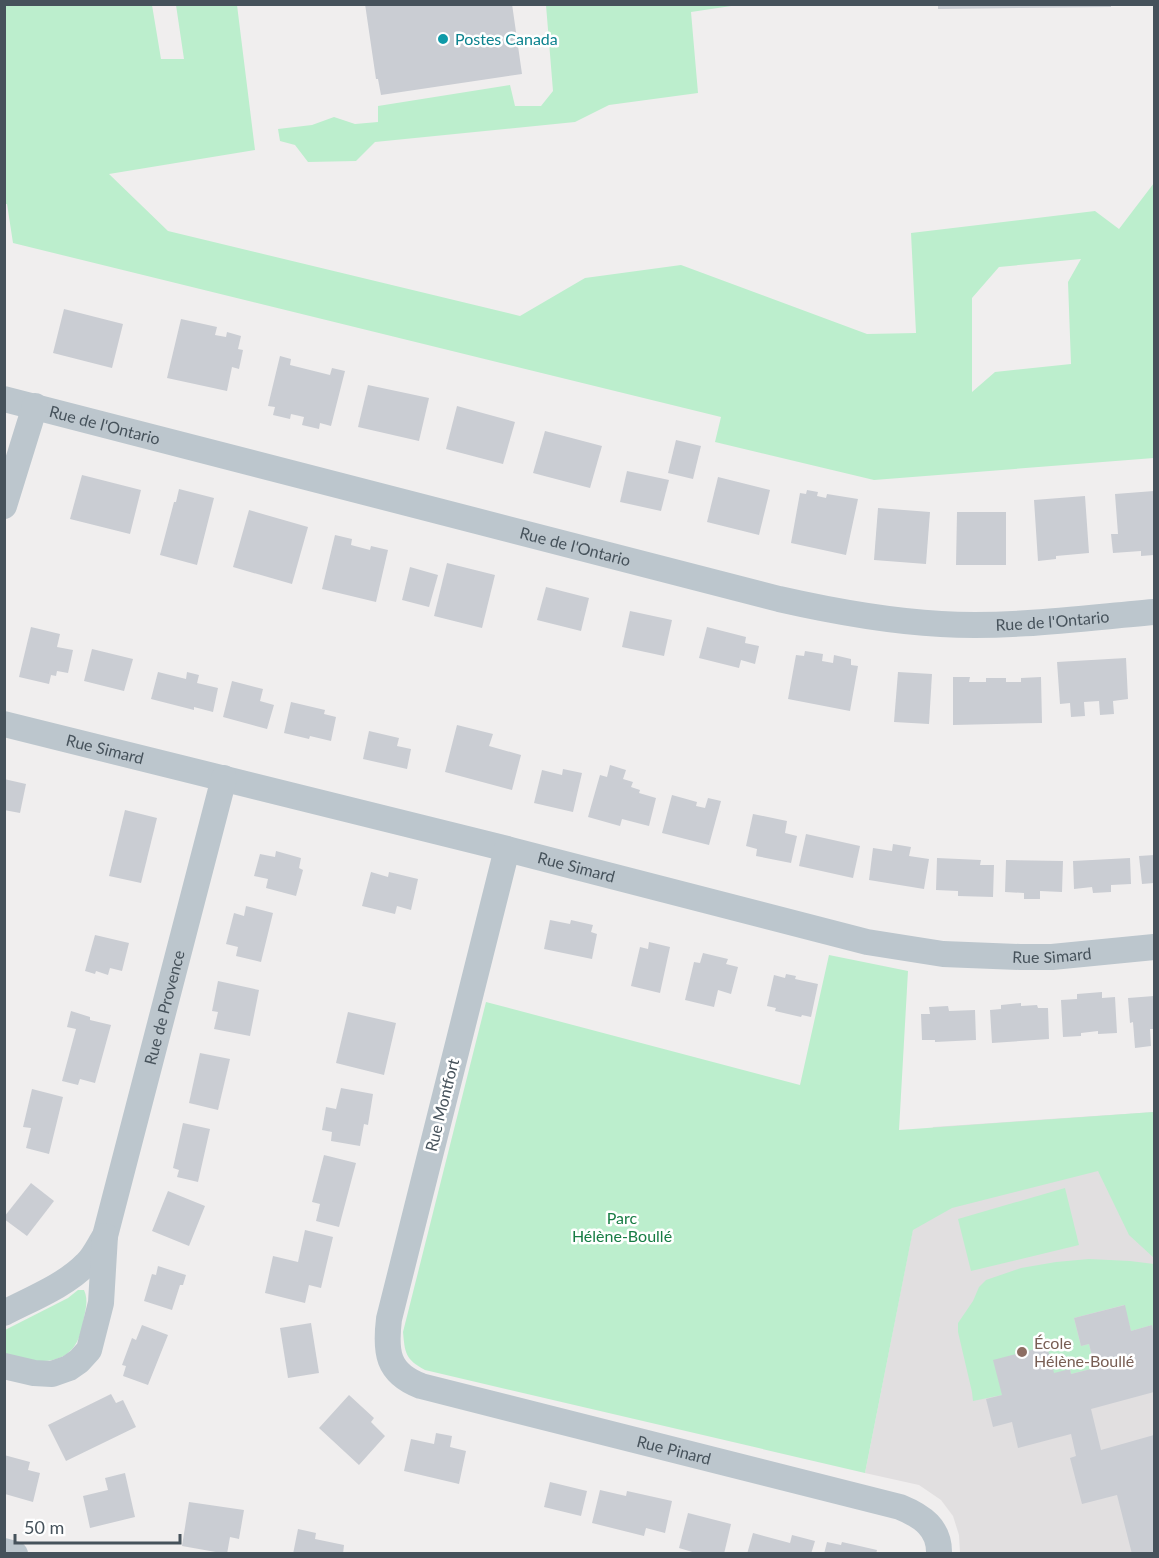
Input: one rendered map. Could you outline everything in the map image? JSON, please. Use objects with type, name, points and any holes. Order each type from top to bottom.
[{"type":"street","name":"Rue de l'Ontario","points":[[4,399],[823,609],[879,618],[975,625],[1058,621],[1155,612]]},
{"type":"street","points":[[4,506],[35,406]]},
{"type":"street","name":"Rue Simard","points":[[4,724],[907,950],[943,954],[1052,957],[1155,947]]},
{"type":"street","name":"Rue de Provence","points":[[4,1366],[34,1373],[52,1374],[69,1368],[89,1350],[101,1303],[105,1236],[224,778]]},
{"type":"street","name":"Rue Montfort","points":[[392,1362],[388,1350],[389,1319],[507,849]]},
{"type":"street","name":"Rue de Provence","points":[[4,1313],[73,1275],[88,1263],[105,1236]]},
{"type":"street","name":"Rue Pinard","points":[[392,1362],[397,1372],[408,1381],[421,1386],[900,1507],[915,1513],[928,1523],[940,1546],[939,1554]]},
{"type":"street","points":[[4,1551],[15,1554]]},
{"type":"shaded area","name":"École Hélène-Boullé","points":[[1154,1112],[1154,1553],[960,1553],[959,1535],[953,1516],[941,1500],[919,1485],[865,1473],[933,1127]]},
{"type":"green space","points":[[4,5],[152,5],[161,59],[184,59],[176,5],[237,5],[255,150],[109,174],[168,231],[520,316],[585,278],[681,265],[867,334],[916,333],[911,233],[1095,211],[1119,229],[1154,183],[1154,458],[874,480],[715,442],[721,417],[13,243],[7,204],[4,204]],"holes":[[[1081,259],[1068,282],[1071,364],[995,372],[972,392],[972,298],[999,267]]]},
{"type":"green space","points":[[546,5],[738,5],[691,12],[698,93],[609,105],[575,122],[375,142],[356,161],[308,162],[295,145],[280,141],[278,129],[312,125],[334,117],[355,124],[378,122],[378,106],[510,85],[515,106],[541,106],[553,91]]},
{"type":"green space","name":"Parc Hélène-Boullé","points":[[829,955],[908,971],[899,1130],[1154,1112],[1154,1258],[1129,1235],[1098,1171],[952,1208],[913,1230],[865,1473],[425,1370],[410,1359],[407,1355],[403,1332],[486,1002],[800,1085]]},
{"type":"green space","points":[[1065,1188],[1079,1245],[971,1271],[958,1219]]},
{"type":"green space","points":[[1089,1259],[1154,1264],[1154,1336],[1152,1325],[1131,1331],[1124,1305],[1074,1318],[1081,1346],[1089,1344],[1095,1368],[1071,1374],[1070,1369],[1002,1395],[973,1401],[958,1323],[973,1301],[979,1287],[986,1280],[1021,1268]]},
{"type":"green space","points":[[78,1290],[84,1290],[86,1306],[79,1338],[72,1349],[64,1356],[54,1360],[31,1361],[5,1357],[5,1330],[68,1298]]},
{"type":"building","name":"Postes Canada","points":[[365,4],[512,4],[522,74],[381,95],[378,79],[376,79]]},
{"type":"building","points":[[938,4],[1111,4],[1111,7],[938,9]]},
{"type":"building","points":[[64,309],[123,324],[112,368],[53,353]]},
{"type":"building","points":[[181,319],[217,327],[215,335],[226,337],[227,332],[241,336],[238,349],[243,350],[239,369],[232,367],[227,391],[167,378]]},
{"type":"building","points":[[280,356],[291,359],[290,365],[330,375],[332,368],[345,371],[331,426],[320,423],[319,429],[302,425],[304,417],[291,414],[290,419],[273,415],[275,407],[268,406]]},
{"type":"building","points":[[368,385],[429,398],[419,441],[358,427]]},
{"type":"building","points":[[457,406],[515,422],[503,464],[446,449]]},
{"type":"building","points":[[545,431],[602,446],[590,488],[533,473]]},
{"type":"building","points":[[676,440],[701,446],[693,479],[668,473]]},
{"type":"building","points":[[627,471],[669,480],[661,511],[620,502]]},
{"type":"building","points":[[82,475],[141,490],[130,534],[70,519]]},
{"type":"building","points":[[718,477],[770,490],[759,535],[707,522]]},
{"type":"building","points":[[179,489],[214,498],[197,565],[160,555]]},
{"type":"building","points":[[807,490],[818,492],[817,496],[826,498],[827,494],[858,499],[846,555],[791,543],[800,493],[806,494]]},
{"type":"building","points":[[1154,491],[1154,555],[1141,556],[1141,551],[1113,553],[1111,534],[1118,534],[1115,494]]},
{"type":"building","points":[[1085,496],[1089,553],[1056,556],[1056,559],[1038,561],[1034,500]]},
{"type":"building","points":[[878,508],[930,512],[926,564],[874,560]]},
{"type":"building","points":[[249,510],[308,527],[292,584],[233,567]]},
{"type":"building","points":[[957,512],[1006,512],[1006,565],[956,565]]},
{"type":"building","points":[[335,535],[352,539],[351,545],[370,550],[371,546],[388,550],[376,602],[322,589]]},
{"type":"building","points":[[447,563],[495,575],[482,628],[434,616]]},
{"type":"building","points":[[410,567],[438,575],[429,607],[402,600]]},
{"type":"building","points":[[546,587],[589,598],[581,631],[537,620]]},
{"type":"building","points":[[630,611],[672,620],[664,656],[622,647]]},
{"type":"building","points":[[31,627],[60,634],[57,647],[73,650],[68,673],[57,671],[56,676],[51,675],[49,684],[19,677]]},
{"type":"building","points":[[707,627],[746,637],[745,643],[759,646],[755,664],[741,660],[739,668],[699,658]]},
{"type":"building","points":[[92,649],[133,659],[124,691],[84,681]]},
{"type":"building","points":[[805,651],[823,654],[822,661],[833,663],[834,655],[851,659],[851,665],[858,666],[850,711],[788,699],[796,655],[804,656]]},
{"type":"building","points":[[1126,658],[1128,699],[1113,701],[1114,714],[1100,715],[1099,701],[1084,702],[1085,716],[1071,717],[1070,703],[1060,704],[1057,662]]},
{"type":"building","points":[[158,672],[186,679],[187,672],[199,675],[197,683],[218,688],[213,712],[194,707],[194,710],[151,699]]},
{"type":"building","points":[[898,672],[932,674],[929,724],[894,722]]},
{"type":"building","points":[[953,677],[970,677],[969,682],[986,682],[986,678],[1006,678],[1006,682],[1021,682],[1021,678],[1041,677],[1042,723],[953,725]]},
{"type":"building","points":[[232,681],[263,689],[260,701],[274,705],[267,729],[223,717]]},
{"type":"building","points":[[291,702],[325,710],[324,714],[336,717],[331,741],[284,733]]},
{"type":"building","points":[[457,725],[493,734],[489,746],[521,755],[512,790],[445,772]]},
{"type":"building","points":[[369,731],[399,738],[397,746],[411,749],[407,769],[363,759]]},
{"type":"building","points":[[610,765],[626,770],[623,779],[633,782],[631,787],[640,790],[639,793],[656,798],[649,826],[622,819],[620,826],[588,817],[600,775],[607,777]]},
{"type":"building","points":[[563,769],[582,773],[573,812],[534,803],[542,770],[562,775]]},
{"type":"building","points":[[4,779],[26,784],[20,813],[4,810]]},
{"type":"building","points":[[672,795],[697,802],[696,806],[705,808],[708,798],[721,801],[709,845],[662,833]]},
{"type":"building","points":[[125,810],[157,818],[141,883],[109,876]]},
{"type":"building","points":[[753,814],[787,821],[785,833],[797,836],[791,863],[756,856],[757,849],[746,846]]},
{"type":"building","points":[[806,834],[860,846],[853,878],[799,866]]},
{"type":"building","points":[[893,844],[911,847],[909,856],[929,859],[924,889],[869,880],[873,848],[892,851]]},
{"type":"building","points":[[276,851],[301,858],[299,868],[303,870],[296,896],[266,888],[268,879],[254,876],[260,854],[275,857]]},
{"type":"building","points":[[1154,855],[1154,883],[1142,884],[1139,856]]},
{"type":"building","points":[[937,858],[981,860],[980,865],[994,865],[993,897],[958,896],[958,891],[936,890]]},
{"type":"building","points":[[1130,858],[1131,884],[1111,885],[1111,892],[1093,893],[1092,887],[1074,889],[1073,861]]},
{"type":"building","points":[[1006,860],[1063,861],[1062,892],[1040,891],[1040,899],[1024,899],[1024,893],[1005,892]]},
{"type":"building","points":[[371,872],[388,877],[389,872],[418,879],[411,910],[397,906],[395,914],[362,906]]},
{"type":"building","points":[[246,906],[273,913],[261,962],[236,956],[238,947],[226,944],[234,913],[244,916]]},
{"type":"building","points":[[550,920],[570,924],[571,920],[593,925],[591,932],[597,934],[592,959],[544,949]]},
{"type":"building","points":[[95,935],[129,943],[122,971],[110,968],[108,975],[96,971],[95,974],[85,971]]},
{"type":"building","points":[[649,942],[670,947],[660,993],[631,986],[640,947],[648,949]]},
{"type":"building","points":[[703,953],[728,959],[726,964],[738,967],[731,994],[718,990],[714,1007],[685,1000],[694,962],[700,963]]},
{"type":"building","points":[[786,974],[796,976],[795,979],[818,984],[811,1017],[775,1011],[776,1008],[767,1006],[774,975],[785,978]]},
{"type":"building","points":[[218,981],[259,990],[250,1036],[214,1029],[218,1012],[212,1011]]},
{"type":"building","points":[[1102,992],[1102,998],[1115,997],[1117,1033],[1098,1034],[1098,1031],[1081,1033],[1081,1036],[1063,1037],[1061,1000],[1077,999],[1077,994]]},
{"type":"building","points":[[1154,996],[1154,1029],[1150,1029],[1151,1046],[1135,1048],[1128,998]]},
{"type":"building","points":[[1021,1003],[1021,1006],[1037,1005],[1038,1008],[1048,1008],[1049,1039],[992,1043],[990,1010],[1001,1009],[1001,1005]]},
{"type":"building","points":[[948,1006],[949,1011],[975,1010],[976,1040],[935,1042],[935,1040],[922,1040],[921,1014],[930,1014],[929,1007]]},
{"type":"building","points":[[71,1011],[90,1017],[90,1020],[111,1025],[95,1083],[80,1079],[78,1085],[62,1081],[76,1029],[67,1027]]},
{"type":"building","points":[[348,1012],[396,1023],[384,1075],[336,1063]]},
{"type":"building","points":[[200,1053],[230,1059],[218,1110],[189,1103]]},
{"type":"building","points":[[341,1088],[373,1094],[368,1125],[364,1124],[360,1146],[331,1141],[332,1132],[322,1130],[326,1107],[336,1109]]},
{"type":"building","points":[[32,1089],[63,1097],[49,1154],[26,1148],[31,1128],[23,1127]]},
{"type":"building","points":[[183,1123],[210,1129],[198,1182],[177,1177],[179,1170],[173,1168]]},
{"type":"building","points":[[324,1155],[356,1163],[339,1227],[316,1221],[320,1204],[312,1202]]},
{"type":"building","points":[[31,1183],[54,1201],[27,1236],[4,1217]]},
{"type":"building","points":[[168,1191],[205,1206],[189,1246],[152,1231]]},
{"type":"building","points":[[305,1230],[333,1237],[321,1288],[309,1285],[305,1303],[265,1293],[273,1256],[298,1262]]},
{"type":"building","points":[[158,1266],[186,1275],[183,1285],[180,1285],[172,1310],[144,1301],[152,1274],[156,1275]]},
{"type":"building","points":[[1125,1305],[1131,1331],[1152,1325],[1154,1392],[1091,1409],[1101,1450],[1154,1435],[1154,1552],[1147,1554],[1132,1554],[1117,1495],[1082,1504],[1070,1458],[1076,1456],[1071,1434],[1018,1448],[1012,1422],[993,1427],[986,1399],[1002,1395],[993,1360],[1047,1346],[1054,1373],[1070,1369],[1071,1374],[1095,1368],[1089,1344],[1081,1346],[1074,1318]]},
{"type":"building","points":[[311,1323],[319,1373],[288,1378],[280,1328]]},
{"type":"building","points":[[142,1325],[168,1335],[148,1385],[123,1376],[126,1366],[122,1365],[132,1338],[136,1340]]},
{"type":"building","points":[[111,1394],[116,1403],[123,1400],[136,1427],[66,1461],[48,1425]]},
{"type":"building","points":[[349,1395],[374,1418],[371,1422],[385,1436],[359,1465],[319,1428]]},
{"type":"building","points":[[436,1433],[452,1436],[450,1447],[466,1451],[459,1484],[404,1471],[411,1439],[434,1444]]},
{"type":"building","points":[[4,1455],[30,1462],[28,1470],[40,1473],[33,1502],[5,1494]]},
{"type":"building","points":[[125,1473],[135,1517],[90,1528],[83,1496],[108,1490],[105,1478]]},
{"type":"building","points":[[550,1482],[587,1491],[581,1516],[544,1507]]},
{"type":"building","points":[[600,1490],[626,1496],[627,1491],[672,1501],[665,1533],[646,1528],[644,1536],[592,1523]]},
{"type":"building","points":[[189,1502],[244,1510],[239,1539],[230,1537],[227,1554],[182,1546]]},
{"type":"building","points":[[688,1513],[731,1524],[724,1554],[699,1554],[679,1548]]},
{"type":"building","points":[[298,1529],[316,1533],[315,1539],[344,1545],[343,1554],[293,1554]]},
{"type":"building","points":[[753,1533],[790,1543],[792,1535],[815,1541],[811,1554],[747,1554]]},
{"type":"building","points":[[827,1542],[841,1545],[842,1542],[877,1550],[876,1554],[824,1554]]},
{"type":"place","name":"Postes Canada","points":[[443,39]]},
{"type":"place","name":"École Hélène-Boullé","points":[[1022,1352]]}]
